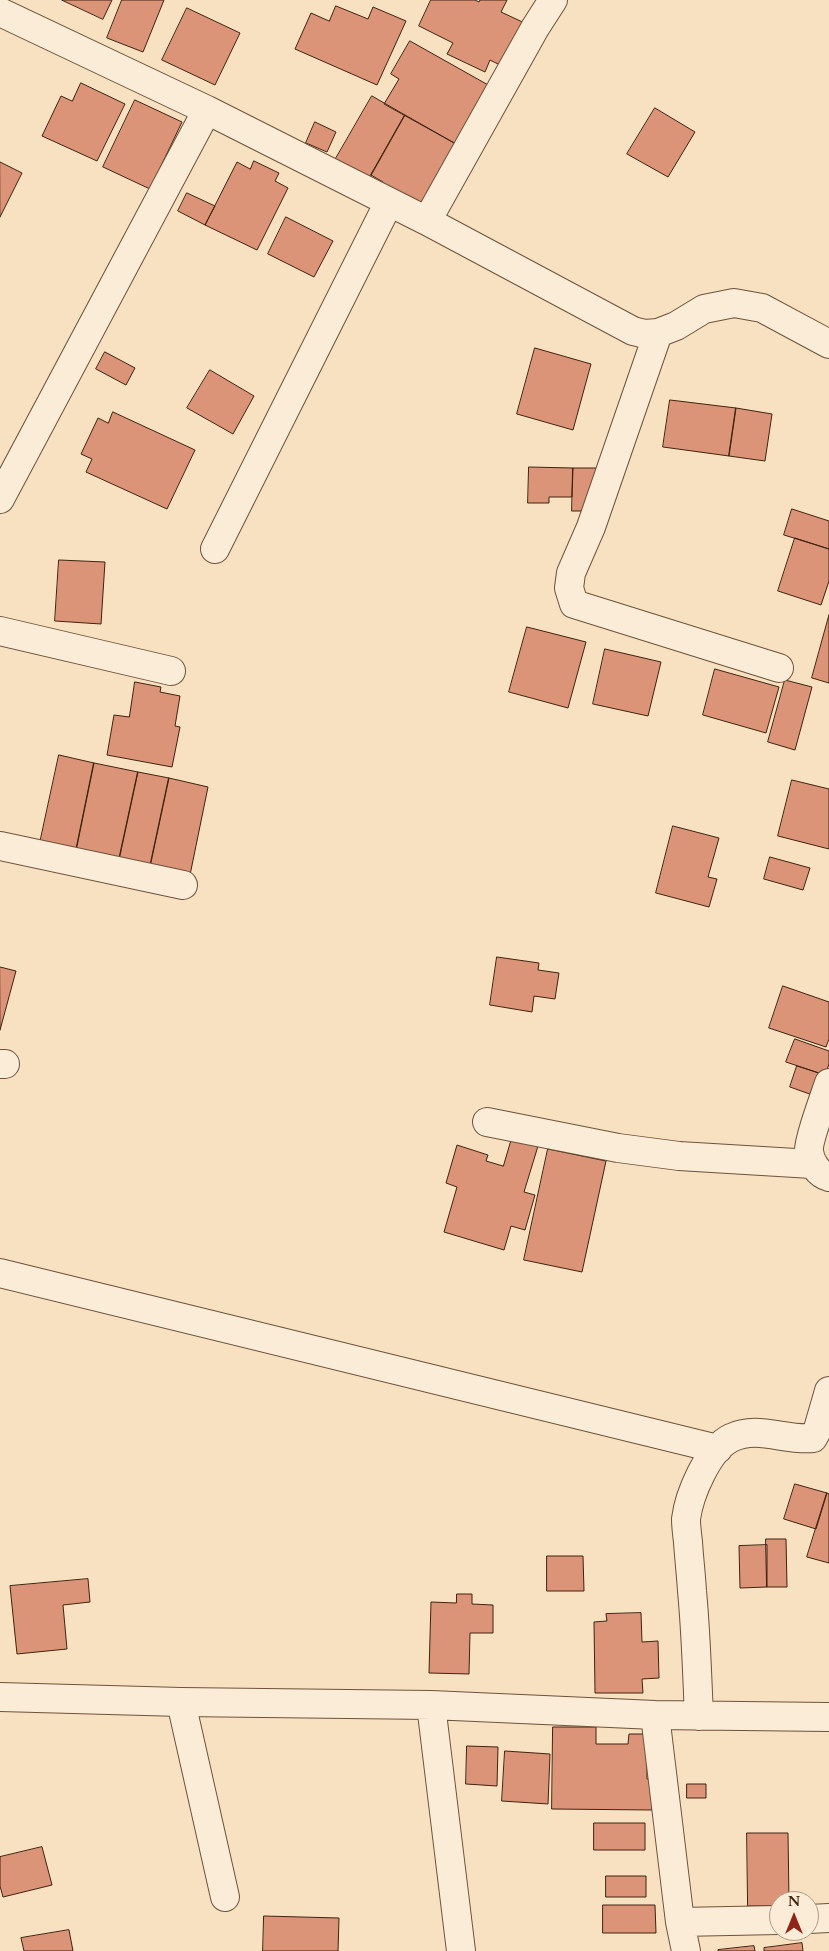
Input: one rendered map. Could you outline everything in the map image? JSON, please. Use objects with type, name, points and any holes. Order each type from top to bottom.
[{"type":"street","points":[[426,221],[535,28],[553,0]]},
{"type":"street","points":[[0,12],[207,110],[426,221],[633,331],[645,334],[658,333],[676,326],[704,309],[734,303],[762,308],[829,344]]},
{"type":"street","points":[[0,499],[207,110]]},
{"type":"street","points":[[215,549],[389,202]]},
{"type":"street","points":[[658,333],[591,527],[571,573],[569,588],[574,604],[779,668]]},
{"type":"street","points":[[0,631],[171,671]]},
{"type":"street","points":[[0,846],[183,885]]},
{"type":"street","points":[[821,1170],[808,1149],[829,1083]]},
{"type":"street","points":[[487,1122],[618,1148],[821,1170]]},
{"type":"street","points":[[0,1273],[718,1449]]},
{"type":"street","points":[[699,1716],[696,1634],[686,1520],[691,1496],[701,1473],[718,1449],[729,1439],[742,1434],[762,1432],[821,1442],[818,1429],[829,1391]]},
{"type":"street","points":[[0,1697],[181,1702],[432,1705],[655,1715],[829,1717]]},
{"type":"street","points":[[181,1702],[225,1897]]},
{"type":"street","points":[[432,1705],[461,1951]]},
{"type":"street","points":[[655,1715],[680,1922],[686,1951]]},
{"type":"street","points":[[680,1922],[769,1920]]},
{"type":"building","points":[[62,0],[112,0],[103,19]]},
{"type":"building","points":[[122,0],[164,0],[143,52],[107,38]]},
{"type":"building","points":[[431,0],[475,0],[479,2],[480,0],[507,0],[501,12],[531,26],[510,70],[490,60],[485,72],[447,54],[453,43],[419,26]]},
{"type":"building","points":[[336,6],[368,19],[373,7],[406,21],[377,85],[295,49],[311,13],[329,21]]},
{"type":"building","points":[[187,8],[240,33],[215,85],[162,60]]},
{"type":"building","points":[[410,41],[490,86],[456,144],[384,104],[399,79],[391,74]]},
{"type":"building","points":[[81,83],[125,104],[97,161],[42,136],[61,96],[72,101]]},
{"type":"building","points":[[372,96],[405,115],[365,186],[331,167]]},
{"type":"building","points":[[135,100],[182,122],[150,189],[103,167]]},
{"type":"building","points":[[655,108],[695,132],[668,177],[627,154]]},
{"type":"building","points":[[405,115],[456,144],[422,204],[378,190],[383,182],[371,175]]},
{"type":"building","points":[[315,122],[336,132],[327,152],[306,143]]},
{"type":"building","points":[[254,161],[279,173],[275,181],[288,188],[257,250],[205,225],[237,162],[250,169]]},
{"type":"building","points":[[0,162],[22,173],[0,217]]},
{"type":"building","points":[[187,193],[215,206],[205,225],[178,211]]},
{"type":"building","points":[[286,217],[333,241],[314,277],[268,254]]},
{"type":"building","points":[[535,348],[591,364],[573,430],[517,414]]},
{"type":"building","points":[[105,352],[135,368],[126,385],[96,369]]},
{"type":"building","points":[[210,370],[254,396],[233,434],[187,408]]},
{"type":"building","points":[[670,400],[736,408],[729,456],[663,447]]},
{"type":"building","points":[[736,408],[772,414],[765,461],[729,456]]},
{"type":"building","points":[[113,412],[195,450],[167,509],[86,472],[92,459],[81,454],[98,418],[108,423]]},
{"type":"building","points":[[529,467],[573,468],[572,497],[549,497],[549,503],[528,503]]},
{"type":"building","points":[[573,468],[596,468],[595,511],[572,511]]},
{"type":"building","points":[[792,509],[829,521],[829,549],[784,535]]},
{"type":"building","points":[[795,538],[829,549],[829,581],[821,605],[778,591]]},
{"type":"building","points":[[59,560],[105,562],[101,624],[55,621]]},
{"type":"building","points":[[829,615],[829,683],[812,678]]},
{"type":"building","points":[[527,627],[586,642],[568,708],[509,692]]},
{"type":"building","points":[[605,649],[661,662],[648,716],[593,704]]},
{"type":"building","points":[[715,669],[779,687],[766,733],[703,715]]},
{"type":"building","points":[[785,680],[812,687],[795,750],[768,742]]},
{"type":"building","points":[[135,682],[161,687],[160,692],[180,696],[175,726],[180,727],[172,767],[107,755],[114,715],[129,717]]},
{"type":"building","points":[[59,755],[94,763],[76,851],[40,843]]},
{"type":"building","points":[[94,763],[138,772],[119,860],[76,851]]},
{"type":"building","points":[[138,772],[169,778],[150,867],[119,860]]},
{"type":"building","points":[[169,778],[208,787],[190,875],[150,867]]},
{"type":"building","points":[[792,780],[829,789],[829,849],[778,836]]},
{"type":"building","points":[[673,826],[719,838],[708,877],[717,879],[709,907],[656,893]]},
{"type":"building","points":[[770,857],[810,868],[803,890],[764,879]]},
{"type":"building","points":[[497,957],[539,963],[538,970],[559,973],[555,999],[534,996],[532,1012],[490,1005]]},
{"type":"building","points":[[0,967],[16,971],[0,1030]]},
{"type":"building","points":[[783,986],[829,1002],[829,1039],[826,1047],[769,1028]]},
{"type":"building","points":[[795,1039],[829,1051],[829,1064],[825,1075],[786,1062]]},
{"type":"building","points":[[797,1066],[825,1075],[818,1097],[790,1087]]},
{"type":"building","points":[[512,1138],[538,1146],[524,1192],[535,1195],[525,1230],[511,1226],[504,1250],[444,1232],[457,1187],[446,1183],[457,1145],[488,1155],[486,1161],[503,1166]]},
{"type":"building","points":[[548,1149],[606,1161],[582,1272],[524,1260]]},
{"type":"building","points":[[795,1484],[827,1493],[816,1529],[784,1519]]},
{"type":"building","points":[[827,1493],[829,1494],[829,1563],[807,1557]]},
{"type":"building","points":[[766,1539],[786,1539],[787,1587],[767,1587]]},
{"type":"building","points":[[767,1545],[767,1587],[740,1588],[739,1546]]},
{"type":"building","points":[[547,1556],[583,1556],[584,1591],[547,1591]]},
{"type":"building","points":[[88,1579],[90,1602],[63,1605],[67,1649],[17,1654],[10,1586]]},
{"type":"building","points":[[457,1594],[472,1594],[472,1604],[493,1605],[493,1633],[470,1633],[469,1674],[429,1673],[431,1602],[456,1603]]},
{"type":"building","points":[[641,1613],[642,1642],[658,1641],[659,1678],[642,1679],[643,1693],[595,1693],[594,1622],[607,1621],[606,1614]]},
{"type":"building","points":[[553,1727],[596,1727],[596,1744],[628,1744],[629,1734],[647,1734],[647,1779],[652,1779],[652,1810],[552,1809]]},
{"type":"building","points":[[467,1746],[498,1747],[497,1786],[466,1784]]},
{"type":"building","points":[[505,1751],[550,1754],[548,1804],[502,1801]]},
{"type":"building","points":[[687,1784],[706,1784],[706,1798],[687,1798]]},
{"type":"building","points":[[594,1823],[645,1823],[645,1850],[594,1850]]},
{"type":"building","points":[[747,1833],[788,1833],[789,1891],[769,1891],[769,1906],[748,1906]]},
{"type":"building","points":[[42,1847],[52,1885],[3,1897],[0,1886],[0,1857]]},
{"type":"building","points":[[606,1876],[646,1876],[646,1897],[606,1897]]},
{"type":"building","points":[[603,1905],[655,1905],[656,1933],[603,1933]]},
{"type":"building","points":[[264,1916],[339,1918],[338,1951],[263,1951]]},
{"type":"building","points":[[69,1930],[73,1951],[24,1951],[21,1938]]},
{"type":"building","points":[[802,1943],[803,1951],[764,1951],[764,1948]]},
{"type":"building","points":[[754,1946],[755,1951],[718,1951],[718,1950]]}]
